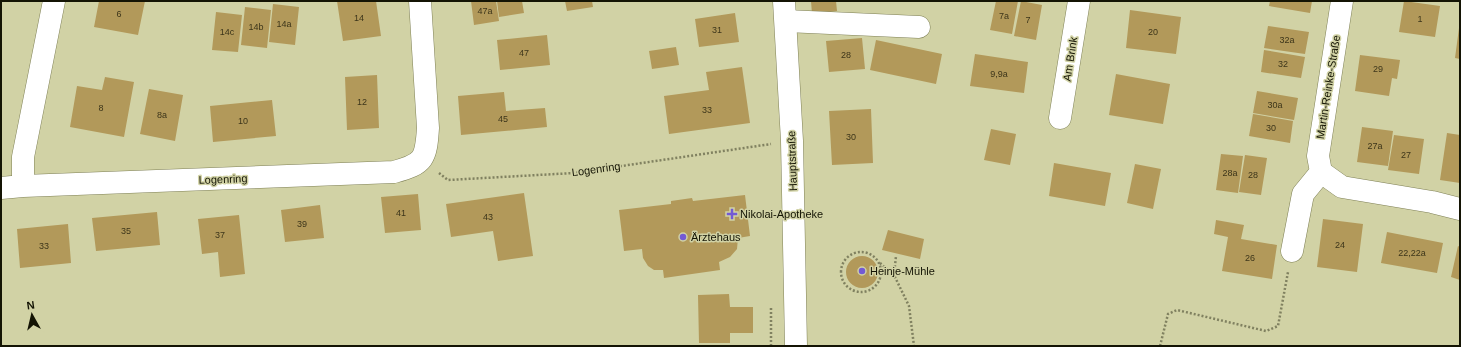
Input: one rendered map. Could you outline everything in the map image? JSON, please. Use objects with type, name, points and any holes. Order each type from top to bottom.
[{"type":"street","points":[[23,186],[23,156],[54,1]]},
{"type":"street","points":[[420,1],[428,128],[427,146],[421,162]]},
{"type":"street","name":"Am Brink","points":[[1060,118],[1079,1]]},
{"type":"street","name":"Martin-Reinke-Straße","points":[[1322,172],[1318,156],[1342,1]]},
{"type":"street","points":[[785,11],[919,27]]},
{"type":"street","name":"Hauptstraße","points":[[785,11],[793,173],[796,346]]},
{"type":"street","name":"Logenring","points":[[1,188],[394,172],[409,168],[421,162]]},
{"type":"street","points":[[1292,251],[1303,194],[1322,172],[1342,187],[1432,202],[1460,209]]},
{"type":"path","name":"Logenring","points":[[421,162],[448,180],[574,172],[776,143]]},
{"type":"path","points":[[1160,346],[1168,314],[1177,310],[1266,331],[1278,326],[1292,251]]},
{"type":"path","points":[[877,260],[882,272],[877,285],[872,290],[858,292],[846,286],[843,280],[842,268],[848,257],[854,254],[866,253],[877,260],[894,275],[909,306],[914,346]]},
{"type":"path","points":[[894,275],[896,256]]},
{"type":"building","points":[[99,1],[145,1],[138,35],[94,27]]},
{"type":"building","points":[[337,1],[376,1],[381,36],[343,41]]},
{"type":"building","points":[[471,1],[496,1],[499,21],[474,25]]},
{"type":"building","points":[[497,1],[522,1],[524,13],[499,17]]},
{"type":"building","points":[[565,1],[592,1],[593,7],[567,11]]},
{"type":"building","points":[[811,1],[836,1],[837,11],[812,14]]},
{"type":"building","points":[[996,1],[1018,1],[1012,34],[990,30]]},
{"type":"building","points":[[1021,1],[1042,5],[1036,40],[1014,36]]},
{"type":"building","points":[[1270,1],[1312,1],[1310,13],[1269,6]]},
{"type":"building","points":[[1404,1],[1440,6],[1435,37],[1399,32]]},
{"type":"building","points":[[273,4],[299,7],[295,45],[269,42]]},
{"type":"building","points":[[245,7],[271,10],[267,48],[241,45]]},
{"type":"building","points":[[1130,10],[1181,17],[1176,54],[1126,48]]},
{"type":"building","points":[[216,12],[242,15],[238,52],[212,50]]},
{"type":"building","points":[[735,13],[739,42],[699,47],[695,19]]},
{"type":"building","points":[[1268,26],[1309,32],[1305,54],[1264,48]]},
{"type":"building","points":[[1460,28],[1460,59],[1455,58]]},
{"type":"building","points":[[547,35],[550,65],[500,70],[497,40]]},
{"type":"building","points":[[862,38],[865,69],[829,72],[826,41]]},
{"type":"building","points":[[876,40],[942,54],[936,84],[870,70]]},
{"type":"building","points":[[676,47],[679,65],[652,69],[649,51]]},
{"type":"building","points":[[1264,50],[1305,57],[1301,78],[1261,72]]},
{"type":"building","points":[[975,54],[1028,62],[1024,93],[970,86]]},
{"type":"building","points":[[1360,55],[1400,60],[1397,79],[1392,78],[1389,96],[1355,91]]},
{"type":"building","points":[[742,67],[750,123],[669,134],[664,96],[709,90],[706,72]]},
{"type":"building","points":[[1116,74],[1170,84],[1163,124],[1109,115]]},
{"type":"building","points":[[377,75],[379,128],[347,130],[345,77]]},
{"type":"building","points":[[105,77],[134,82],[124,137],[70,127],[77,86],[102,90]]},
{"type":"building","points":[[149,89],[183,95],[175,141],[140,134]]},
{"type":"building","points":[[1257,91],[1298,98],[1294,120],[1253,113]]},
{"type":"building","points":[[504,92],[506,111],[545,108],[547,127],[461,135],[458,96]]},
{"type":"building","points":[[272,100],[276,136],[213,142],[210,106]]},
{"type":"building","points":[[871,109],[873,163],[832,165],[829,111]]},
{"type":"building","points":[[1253,114],[1293,121],[1290,143],[1249,136]]},
{"type":"building","points":[[1362,127],[1393,131],[1388,166],[1357,162]]},
{"type":"building","points":[[991,129],[1016,134],[1010,165],[984,160]]},
{"type":"building","points":[[1447,133],[1460,135],[1460,183],[1440,180]]},
{"type":"building","points":[[1394,135],[1424,139],[1419,174],[1388,170]]},
{"type":"building","points":[[1221,154],[1243,156],[1238,193],[1216,190]]},
{"type":"building","points":[[1245,155],[1267,158],[1261,195],[1239,192]]},
{"type":"building","points":[[1054,163],[1111,173],[1105,206],[1049,196]]},
{"type":"building","points":[[1135,164],[1161,169],[1153,209],[1127,203]]},
{"type":"building","points":[[524,193],[533,256],[498,261],[493,231],[451,237],[446,204]]},
{"type":"building","points":[[418,194],[421,230],[385,233],[381,197]]},
{"type":"building","name":"Ärztehaus","points":[[745,195],[750,236],[738,238],[737,249],[730,257],[719,262],[720,270],[664,278],[663,270],[654,270],[648,266],[643,258],[642,249],[624,251],[619,210],[671,204],[671,201],[692,198],[693,201]]},
{"type":"building","points":[[320,205],[324,238],[285,242],[281,210]]},
{"type":"building","points":[[157,212],[160,245],[96,251],[92,218]]},
{"type":"building","points":[[239,215],[245,274],[220,277],[218,252],[202,254],[198,219]]},
{"type":"building","points":[[1323,219],[1363,224],[1357,272],[1317,267]]},
{"type":"building","points":[[1216,220],[1244,225],[1241,239],[1277,245],[1272,279],[1222,271],[1228,237],[1214,234]]},
{"type":"building","points":[[68,224],[71,263],[20,268],[17,229]]},
{"type":"building","points":[[888,230],[924,239],[920,259],[882,250]]},
{"type":"building","points":[[1387,232],[1443,243],[1437,273],[1381,263]]},
{"type":"building","points":[[1458,246],[1460,247],[1460,280],[1451,277]]},
{"type":"building","name":"Heinje-Mühle","points":[[859,256],[865,256],[875,263],[878,272],[877,278],[871,285],[865,288],[859,288],[849,281],[846,275],[846,269],[853,259]]},
{"type":"building","points":[[729,294],[730,307],[753,307],[753,333],[730,333],[730,343],[699,343],[698,295]]},
{"type":"place","name":"Nikolai-Apotheke","points":[[732,214]]},
{"type":"place","name":"Ärztehaus","points":[[683,237]]},
{"type":"place","name":"Heinje-Mühle","points":[[862,271]]}]
